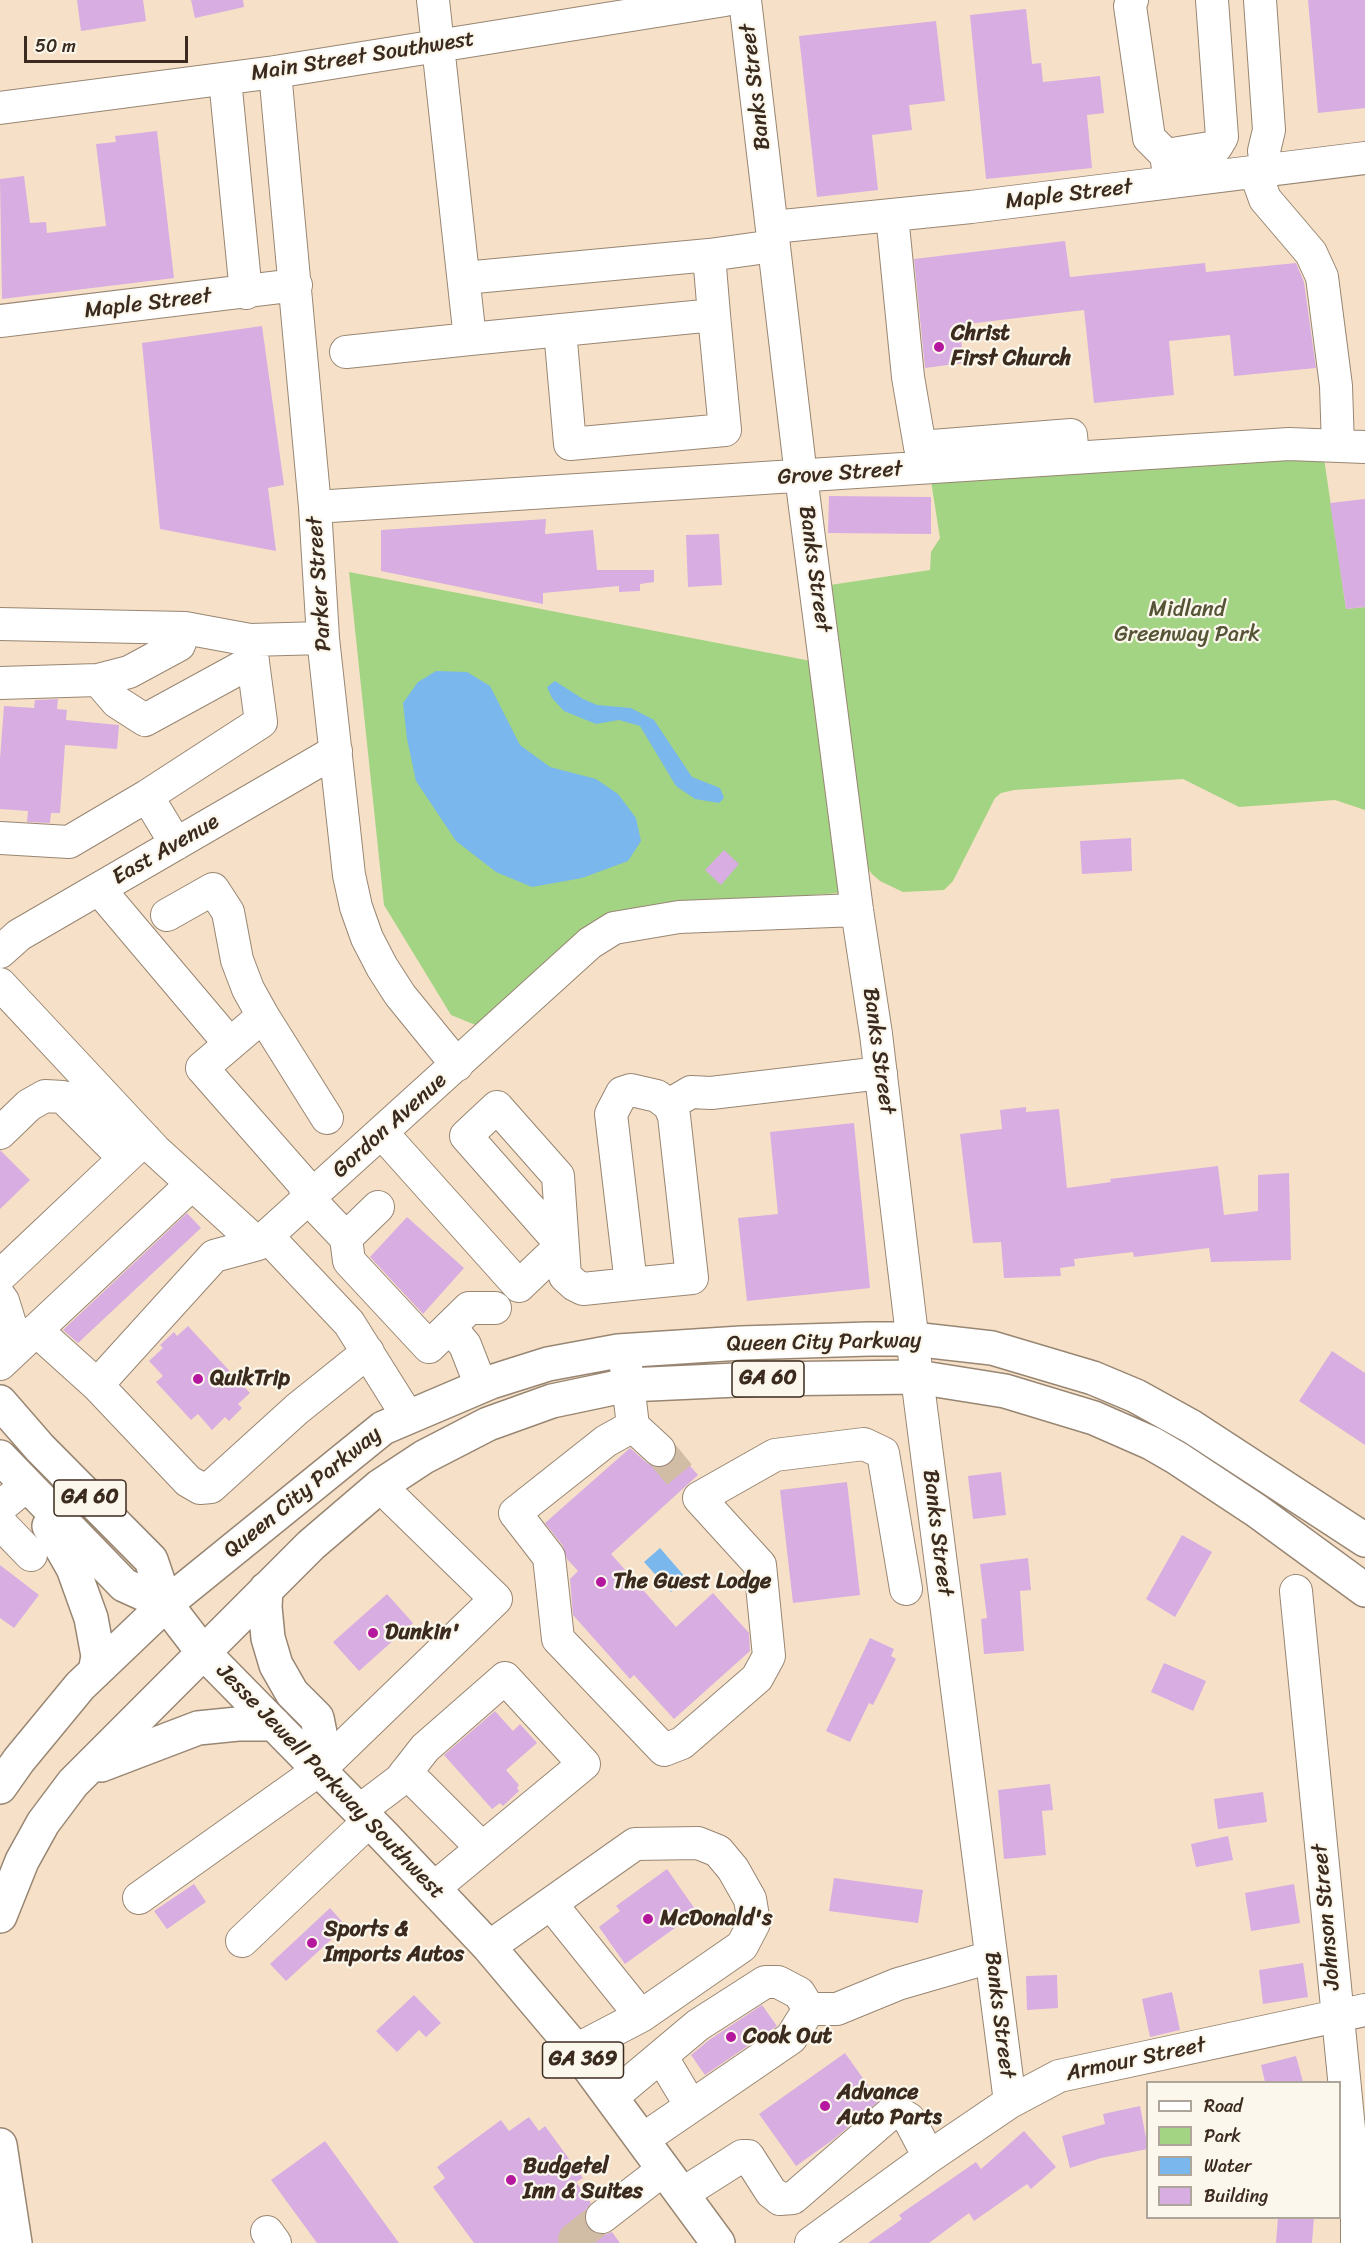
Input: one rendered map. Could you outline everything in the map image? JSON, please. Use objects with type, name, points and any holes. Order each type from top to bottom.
[{"type":"main road","name":"Queen City Parkway","points":[[0,1786],[80,1686],[166,1604],[383,1428],[481,1386],[548,1364],[624,1350],[741,1343],[913,1339],[992,1348],[1093,1378],[1136,1396],[1192,1427],[1365,1540]]},
{"type":"main road","name":"Queen City Parkway","points":[[0,1916],[22,1861],[43,1823],[73,1783],[311,1545],[380,1486],[424,1457],[488,1424],[552,1401],[628,1385],[759,1379],[917,1377],[1005,1391],[1094,1418],[1151,1443],[1257,1510],[1365,1590]]},
{"type":"main road","name":"Jesse Jewell Parkway Southwest","points":[[0,1402],[40,1448],[151,1560],[166,1604],[202,1652],[489,1947],[576,2050],[718,2243]]},
{"type":"main road","name":"Jesse Jewell Parkway Southwest","points":[[0,1457],[124,1585],[166,1604]]},
{"type":"main road","points":[[32,1491],[45,1520],[73,1568],[91,1618],[98,1656],[95,1672]]},
{"type":"main road","points":[[266,1589],[268,1638],[276,1665],[292,1693],[317,1718],[320,1733],[319,1770]]},
{"type":"main road","points":[[85,1772],[198,1728],[238,1724],[274,1724]]},
{"type":"main road","points":[[0,2145],[15,2243]]},
{"type":"street","points":[[433,0],[470,339]]},
{"type":"street","name":"Main Street Southwest","points":[[0,108],[275,72],[438,45],[552,13],[725,0]]},
{"type":"street","name":"Banks Street","points":[[745,0],[801,476],[857,910],[881,1073],[917,1377],[1010,2102]]},
{"type":"street","points":[[1132,0],[1130,6],[1149,138],[1168,168],[1216,147],[1222,136],[1212,0]]},
{"type":"street","points":[[1260,0],[1269,130],[1261,171],[1265,199],[1311,253],[1322,277],[1336,386],[1351,447]]},
{"type":"street","name":"Parker Street","points":[[275,72],[315,507],[323,638],[349,875],[356,907],[367,938],[382,967],[400,995],[457,1065]]},
{"type":"street","points":[[225,79],[246,293]]},
{"type":"street","name":"Maple Street","points":[[464,278],[709,255],[773,237],[892,215],[971,207],[1168,168],[1261,171],[1365,158]]},
{"type":"street","points":[[892,215],[908,377],[920,447],[1071,435],[1073,458]]},
{"type":"street","points":[[560,330],[570,444],[725,430],[709,255]]},
{"type":"street","name":"Maple Street","points":[[0,321],[246,293],[296,285]]},
{"type":"street","points":[[346,352],[714,315]]},
{"type":"street","name":"Grove Street","points":[[315,507],[1289,444],[1351,447]]},
{"type":"street","points":[[0,624],[184,628],[251,651]]},
{"type":"street","points":[[0,683],[98,680],[129,672],[179,645],[184,628]]},
{"type":"street","points":[[98,680],[117,702],[145,720],[251,651],[323,638]]},
{"type":"street","points":[[0,838],[69,843],[147,796],[261,722],[251,651]]},
{"type":"street","name":"East Avenue","points":[[6,935],[99,889],[336,751]]},
{"type":"street","points":[[147,796],[176,844]]},
{"type":"street","points":[[99,889],[230,1044]]},
{"type":"street","points":[[167,915],[213,889],[228,912],[237,960],[248,988],[327,1118]]},
{"type":"street","name":"Gordon Avenue","points":[[263,1240],[590,942],[614,928],[680,917],[857,910]]},
{"type":"street","points":[[0,984],[127,1156]]},
{"type":"street","points":[[263,1016],[202,1068],[303,1183],[309,1198],[345,1238],[348,1261],[429,1347],[469,1308],[495,1308]]},
{"type":"street","points":[[669,1105],[691,1092],[711,1093],[881,1073]]},
{"type":"street","points":[[382,1132],[519,1286],[562,1245],[565,1276],[574,1285],[584,1288],[631,1284],[692,1278],[674,1116],[669,1105],[657,1096],[631,1090],[622,1093],[611,1114],[631,1284]]},
{"type":"street","points":[[0,1133],[29,1105],[45,1096],[63,1097],[127,1156]]},
{"type":"street","points":[[0,1147],[37,1114],[58,1118],[127,1156],[192,1184],[263,1240],[350,1323],[408,1417]]},
{"type":"street","points":[[127,1156],[1,1291],[25,1340],[97,1385],[188,1481],[200,1488],[211,1487],[297,1409],[368,1352]]},
{"type":"street","points":[[25,1340],[192,1184]]},
{"type":"street","points":[[345,1238],[378,1207]]},
{"type":"street","points":[[97,1385],[214,1256],[263,1240]]},
{"type":"street","points":[[450,1327],[465,1345],[481,1386]]},
{"type":"street","points":[[624,1350],[633,1426],[659,1450]]},
{"type":"street","points":[[633,1426],[606,1441],[515,1513],[549,1557],[558,1639],[664,1750],[682,1743],[757,1678],[769,1656],[760,1565],[693,1492],[775,1455],[864,1444],[883,1453],[906,1589]]},
{"type":"street","points":[[140,1898],[319,1770],[496,1599],[380,1486]]},
{"type":"street","points":[[0,1507],[32,1491]]},
{"type":"street","points":[[0,1523],[32,1555]]},
{"type":"street","name":"Johnson Street","points":[[1296,1591],[1351,2013],[1361,2209],[1356,2243]]},
{"type":"street","points":[[242,1941],[400,1780],[425,1748],[505,1678],[584,1764],[434,1888]]},
{"type":"street","points":[[406,1772],[482,1848]]},
{"type":"street","points":[[489,1947],[635,1844],[698,1843],[717,1851],[733,1869],[750,1899],[754,1923],[742,1946],[641,2016],[576,2050]]},
{"type":"street","points":[[550,1904],[641,2016]]},
{"type":"street","points":[[809,2009],[837,2009],[898,1984],[991,1957]]},
{"type":"street","points":[[611,2098],[698,2025],[765,1982],[778,1982],[799,1993],[809,2009]]},
{"type":"street","points":[[642,2140],[791,2038],[809,2009]]},
{"type":"street","name":"Armour Street","points":[[811,2243],[929,2157],[1010,2102],[1059,2076],[1351,2013]]},
{"type":"street","points":[[661,2056],[691,2106]]},
{"type":"street","points":[[602,2217],[673,2181],[742,2156],[747,2156],[771,2192],[780,2199],[793,2198],[889,2115],[899,2113],[909,2119],[929,2157]]},
{"type":"green space","name":"Midland Greenway Park","points":[[1324,458],[1346,609],[1365,607],[1365,810],[1335,800],[1239,807],[1183,779],[1014,790],[1001,793],[995,798],[953,881],[944,890],[903,892],[880,881],[872,874],[865,865],[830,585],[930,570],[931,552],[940,538],[931,481]]},
{"type":"green space","points":[[349,572],[811,661],[839,893],[652,907],[478,1026],[451,1015],[384,905]]},
{"type":"water","points":[[436,671],[467,672],[490,686],[520,745],[550,767],[596,779],[618,794],[636,818],[641,841],[628,861],[582,878],[532,887],[496,872],[456,841],[416,781],[407,739],[403,703],[418,682]]},
{"type":"water","points":[[555,681],[597,705],[631,708],[654,720],[692,777],[720,788],[724,798],[719,803],[695,799],[676,786],[640,726],[619,720],[596,724],[564,711],[552,698],[547,687]]},
{"type":"water","points":[[660,1548],[686,1578],[671,1592],[644,1562]]},
{"type":"building","points":[[77,0],[143,0],[146,21],[81,31]]},
{"type":"building","points":[[191,0],[243,0],[244,7],[195,18]]},
{"type":"building","points":[[1308,0],[1365,0],[1365,108],[1318,113]]},
{"type":"building","points":[[1026,9],[1032,64],[1041,63],[1043,82],[1100,76],[1104,113],[1087,115],[1092,168],[986,179],[970,15]]},
{"type":"building","points":[[936,21],[945,101],[909,105],[912,130],[872,135],[878,190],[817,197],[799,36]]},
{"type":"building","points":[[157,131],[174,278],[2,299],[0,179],[24,176],[30,223],[46,222],[47,233],[106,226],[96,144],[116,142],[115,136]]},
{"type":"building","points":[[1065,241],[1070,277],[1205,263],[1206,272],[1296,263],[1304,282],[1316,368],[1234,376],[1230,335],[1169,341],[1174,395],[1094,403],[1084,310],[959,325],[964,363],[925,368],[914,259]]},
{"type":"building","points":[[262,326],[284,485],[268,488],[276,551],[160,529],[142,343]]},
{"type":"building","points":[[829,496],[931,497],[931,534],[828,533]]},
{"type":"building","points":[[1365,499],[1365,607],[1346,609],[1330,503]]},
{"type":"building","points":[[546,519],[545,534],[593,530],[597,570],[654,570],[654,582],[640,584],[640,591],[619,592],[619,586],[543,593],[543,604],[381,571],[381,530]]},
{"type":"building","points":[[719,534],[722,585],[688,587],[686,535]]},
{"type":"building","points":[[58,699],[57,709],[67,710],[66,720],[119,725],[117,749],[65,745],[60,813],[51,813],[50,823],[27,822],[28,811],[0,809],[0,759],[4,706],[34,708],[35,700]]},
{"type":"building","points":[[1131,838],[1132,871],[1082,874],[1080,841]]},
{"type":"building","points":[[724,850],[739,864],[721,885],[705,870]]},
{"type":"building","points":[[1026,1107],[1026,1112],[1059,1109],[1067,1188],[1111,1182],[1110,1179],[1218,1166],[1224,1215],[1258,1211],[1258,1175],[1289,1173],[1291,1260],[1211,1262],[1209,1248],[1134,1257],[1133,1252],[1074,1259],[1075,1266],[1060,1268],[1061,1276],[1004,1278],[1001,1242],[973,1243],[960,1134],[1002,1129],[1000,1110]]},
{"type":"building","points":[[854,1123],[870,1288],[747,1301],[738,1218],[778,1214],[770,1132]]},
{"type":"building","points":[[0,1150],[30,1180],[0,1209]]},
{"type":"building","points":[[187,1213],[201,1228],[78,1343],[63,1330]]},
{"type":"building","points":[[407,1217],[464,1268],[423,1314],[370,1257]]},
{"type":"building","name":"QuikTrip","points":[[188,1326],[250,1393],[238,1404],[242,1408],[229,1421],[225,1417],[212,1430],[198,1414],[191,1420],[156,1382],[163,1376],[149,1361],[163,1348],[160,1345],[174,1332],[177,1336]]},
{"type":"building","points":[[1332,1351],[1365,1373],[1365,1445],[1299,1401]]},
{"type":"building","name":"The Guest Lodge","points":[[630,1448],[656,1468],[672,1463],[677,1451],[698,1475],[611,1554],[676,1627],[713,1593],[749,1633],[750,1651],[674,1719],[634,1675],[630,1679],[573,1615],[570,1579],[578,1571],[567,1559],[563,1546],[545,1523]]},
{"type":"building","points":[[1001,1472],[1006,1515],[973,1519],[968,1476]]},
{"type":"building","name":"The Guest Lodge","points":[[847,1482],[860,1595],[793,1603],[780,1490]]},
{"type":"building","points":[[1182,1535],[1212,1552],[1175,1617],[1146,1599]]},
{"type":"building","points":[[1028,1558],[1031,1590],[1020,1591],[1024,1651],[984,1654],[981,1619],[987,1618],[980,1564]]},
{"type":"building","points":[[0,1565],[39,1595],[14,1628],[0,1618]]},
{"type":"building","name":"Dunkin'","points":[[387,1594],[413,1623],[359,1671],[333,1642]]},
{"type":"building","points":[[870,1638],[894,1649],[891,1656],[896,1659],[873,1705],[869,1703],[850,1742],[826,1731]]},
{"type":"building","points":[[1164,1663],[1206,1681],[1193,1711],[1151,1692]]},
{"type":"building","points":[[495,1711],[513,1731],[520,1724],[537,1743],[506,1770],[519,1785],[517,1788],[519,1791],[503,1806],[500,1803],[492,1809],[444,1755]]},
{"type":"building","points":[[1050,1784],[1053,1810],[1042,1811],[1046,1855],[1004,1859],[998,1790]]},
{"type":"building","points":[[1263,1792],[1267,1822],[1218,1829],[1214,1799]]},
{"type":"building","points":[[1228,1836],[1233,1860],[1196,1867],[1191,1844]]},
{"type":"building","name":"McDonald's","points":[[667,1869],[697,1912],[625,1964],[599,1927],[620,1911],[616,1906]]},
{"type":"building","points":[[834,1878],[923,1890],[918,1923],[829,1911]]},
{"type":"building","points":[[194,1884],[206,1902],[167,1929],[154,1911]]},
{"type":"building","points":[[1294,1884],[1300,1923],[1251,1931],[1245,1893]]},
{"type":"building","points":[[330,1908],[346,1926],[286,1981],[270,1964]]},
{"type":"building","points":[[1303,1963],[1308,1997],[1263,2004],[1259,1970]]},
{"type":"building","points":[[1057,1975],[1058,2008],[1027,2010],[1026,1976]]},
{"type":"building","points":[[1172,1992],[1180,2030],[1150,2037],[1142,1999]]},
{"type":"building","points":[[414,1995],[441,2023],[426,2037],[419,2030],[397,2052],[376,2031]]},
{"type":"building","name":"Cook Out","points":[[762,2005],[777,2026],[705,2075],[691,2055],[709,2040]]},
{"type":"building","points":[[845,2053],[879,2101],[834,2139],[796,2166],[759,2114]]},
{"type":"building","points":[[1296,2056],[1303,2081],[1265,2081],[1261,2065]]},
{"type":"building","points":[[1140,2106],[1146,2149],[1101,2158],[1070,2168],[1062,2136],[1105,2124],[1103,2114]]},
{"type":"building","name":"Budgetel Inn & Suites","points":[[529,2117],[539,2131],[545,2126],[583,2178],[576,2182],[591,2203],[585,2211],[584,2219],[587,2228],[596,2234],[604,2235],[612,2232],[620,2243],[474,2243],[433,2187],[445,2178],[437,2167],[501,2120],[509,2131]]},
{"type":"building","points":[[1024,2131],[1056,2167],[1031,2189],[1027,2184],[974,2221],[969,2213],[929,2243],[868,2243],[902,2219],[899,2215],[976,2162],[981,2169]]},
{"type":"building","points":[[325,2141],[399,2243],[317,2243],[271,2180]]},
{"type":"building","points":[[1278,2219],[1314,2219],[1312,2243],[1276,2243]]},
{"type":"tunnel","points":[[659,1450],[688,1485]]},
{"type":"tunnel","points":[[577,2243],[574,2239],[602,2217]]},
{"type":"place","name":"Christ First Church","points":[[939,347]]},
{"type":"place","name":"QuikTrip","points":[[198,1379]]},
{"type":"place","name":"The Guest Lodge","points":[[601,1582]]},
{"type":"place","name":"Dunkin'","points":[[373,1633]]},
{"type":"place","name":"McDonald's","points":[[648,1919]]},
{"type":"place","name":"Sports & Imports Autos","points":[[312,1943]]},
{"type":"place","name":"Cook Out","points":[[731,2037]]},
{"type":"place","name":"Advance Auto Parts","points":[[825,2106]]},
{"type":"place","name":"Budgetel Inn & Suites","points":[[511,2180]]}]
